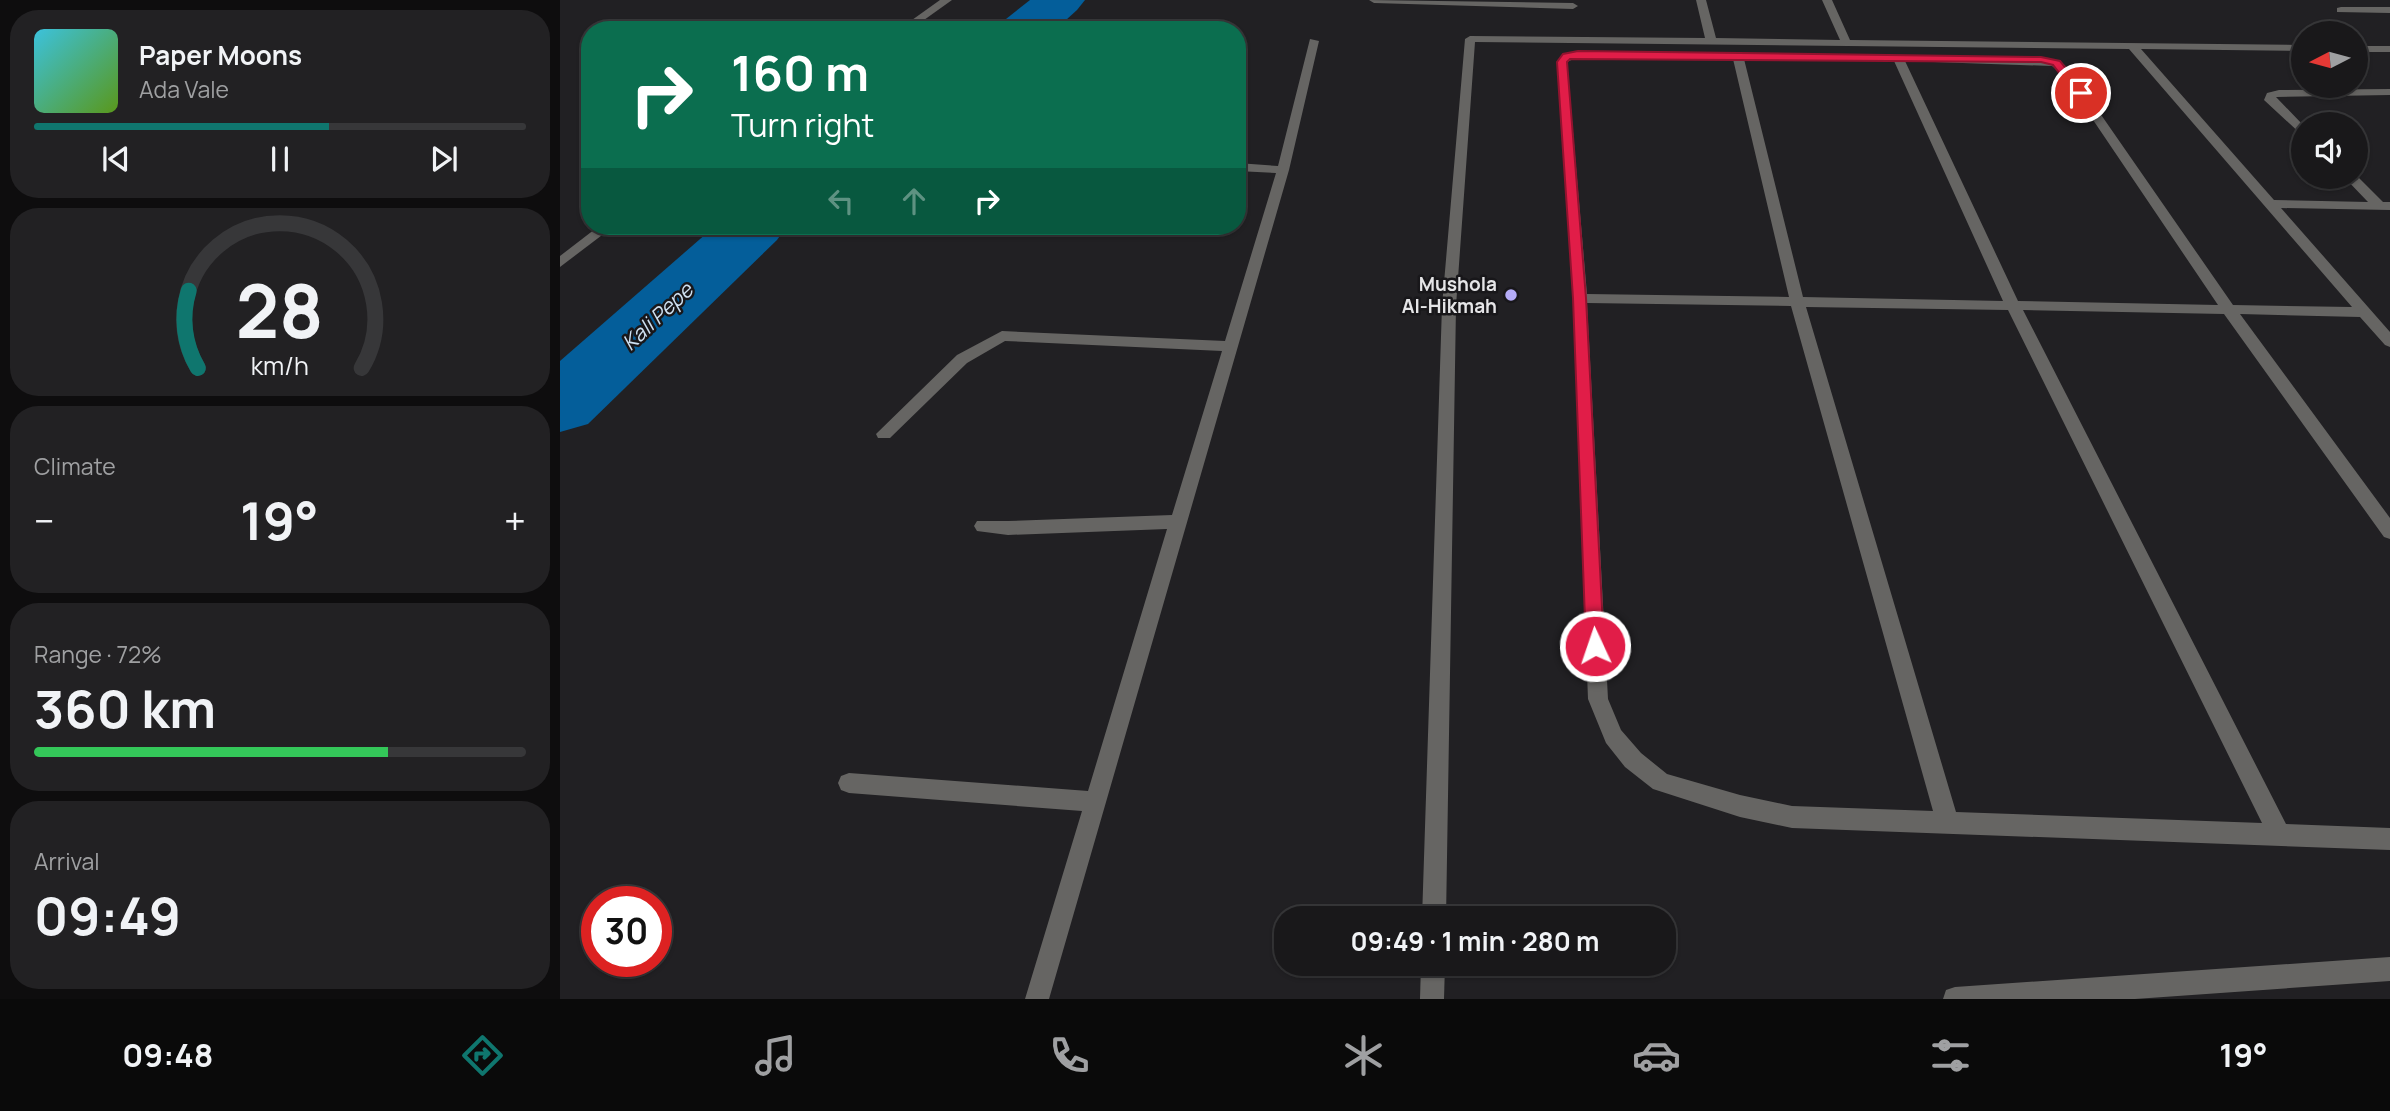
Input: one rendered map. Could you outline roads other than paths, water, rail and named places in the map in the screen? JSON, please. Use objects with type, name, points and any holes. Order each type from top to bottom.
[{"type":"street","points":[[916,21],[947,0]]},
{"type":"street","points":[[1374,0],[1460,1],[1574,12],[1577,39]]},
{"type":"street","points":[[1701,0],[1711,40]]},
{"type":"street","points":[[1828,0],[1846,42]]},
{"type":"street","points":[[2341,10],[2390,10]]},
{"type":"street","points":[[1434,906],[1450,306],[1470,39],[2291,48]]},
{"type":"street","points":[[1037,999],[1283,170],[1314,41]]},
{"type":"street","points":[[2133,47],[2390,342]]},
{"type":"street","points":[[2368,49],[2390,49]]},
{"type":"street","points":[[2390,532],[2229,310],[2066,72],[2056,63],[2041,60],[1897,57],[1578,54],[1566,57],[1562,62],[1580,298],[1598,699],[1613,736],[1633,760],[1661,782],[1740,806],[1791,817],[2390,839]]},
{"type":"street","points":[[1737,55],[1797,301],[1948,824]]},
{"type":"street","points":[[1897,57],[2013,306],[2279,833]]},
{"type":"street","points":[[2291,120],[2270,100],[2271,95],[2390,92]]},
{"type":"street","points":[[1246,168],[1283,170]]},
{"type":"street","points":[[2364,189],[2385,206]]},
{"type":"street","points":[[2270,204],[2385,206]]},
{"type":"street","points":[[560,263],[596,235]]},
{"type":"street","points":[[1580,298],[2364,312]]},
{"type":"street","points":[[884,434],[962,359],[1002,336],[1231,345]]},
{"type":"street","points":[[983,526],[1008,528],[1178,522]]},
{"type":"street","points":[[849,783],[1095,802]]},
{"type":"street","points":[[1955,999],[2390,970]]},
{"type":"street","points":[[1432,999],[1433,976]]},
{"type":"waterway","name":"Kali Pepe","points":[[1035,21],[1060,0]]},
{"type":"waterway","name":"Kali Pepe","points":[[560,405],[744,235]]},
{"type":"place","name":"Mushola Al-Hikmah","points":[[1511,295]]}]
